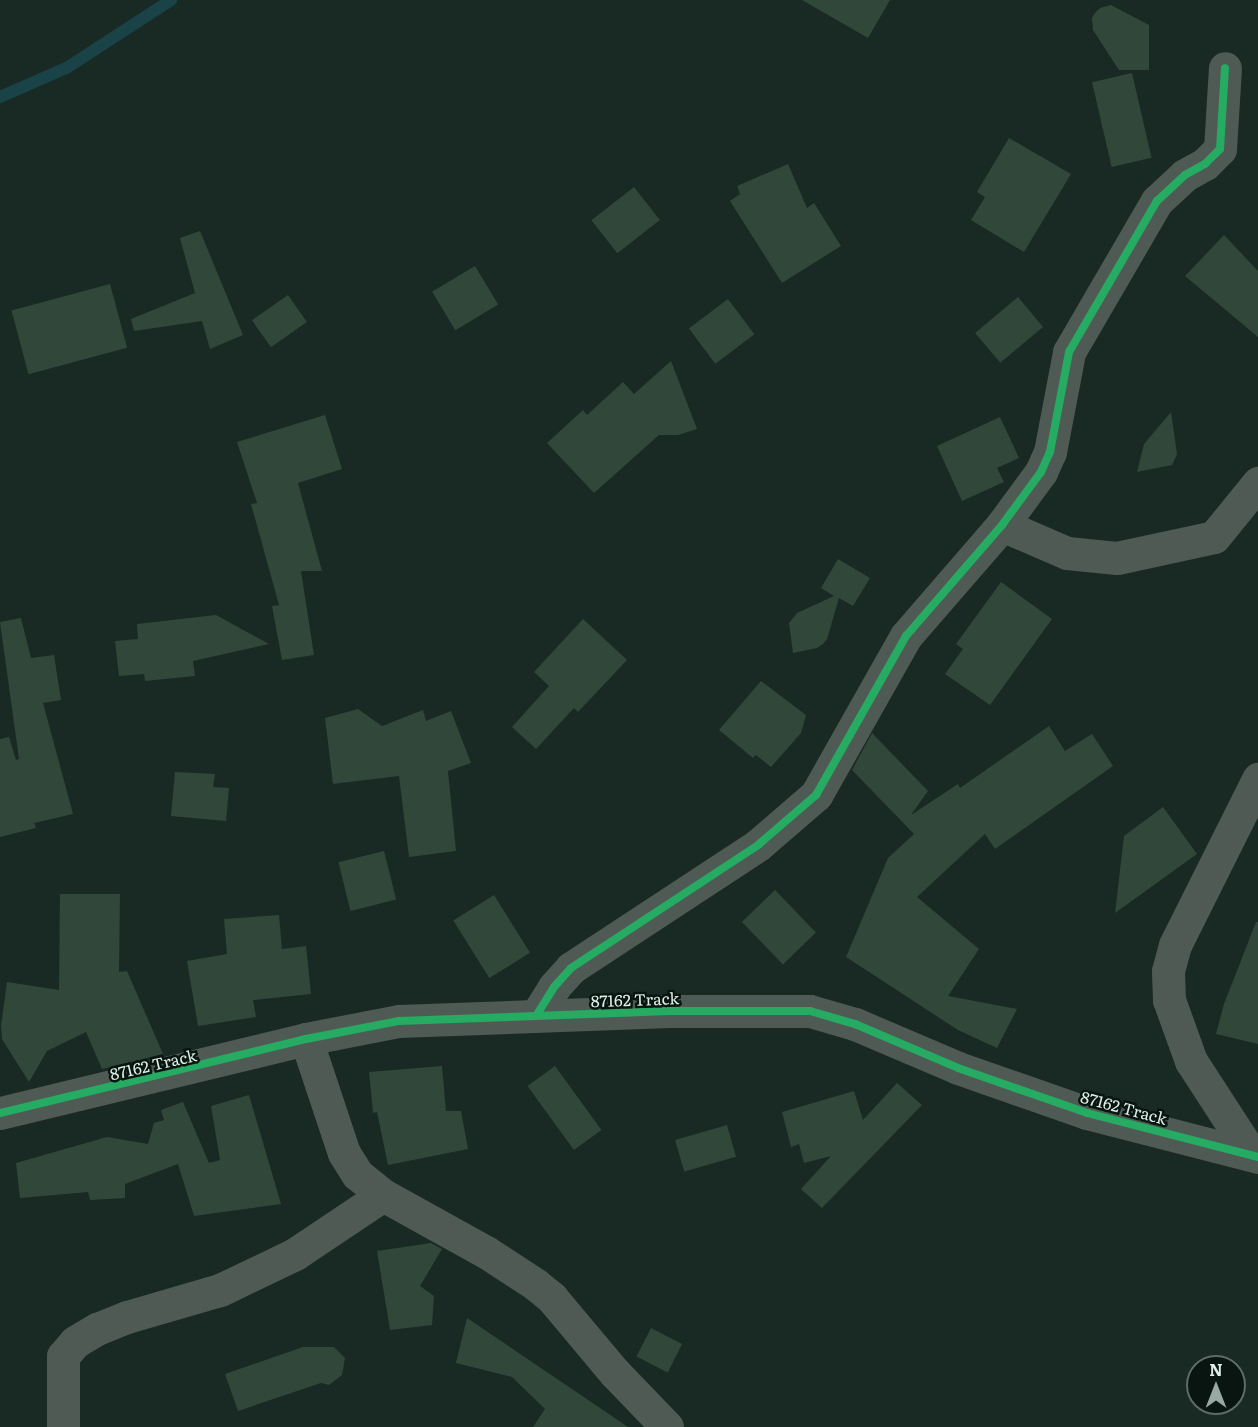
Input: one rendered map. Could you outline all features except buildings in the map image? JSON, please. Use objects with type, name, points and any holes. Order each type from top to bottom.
[{"type":"street","points":[[536,1016],[561,978],[577,964],[758,845],[816,795],[906,636],[1002,525],[1041,472],[1050,452],[1069,352],[1157,201],[1185,175],[1205,164],[1220,150],[1225,68]]},
{"type":"street","points":[[1002,525],[1066,553],[1117,558],[1214,537],[1258,483]]},
{"type":"street","points":[[1255,1156],[1191,1061],[1169,1000],[1168,971],[1175,945],[1258,779]]},
{"type":"street","name":"87162 Track","points":[[0,1113],[306,1039],[399,1021],[670,1011],[810,1011],[855,1024],[958,1068],[1087,1113],[1255,1156]]},
{"type":"street","points":[[306,1039],[344,1154],[357,1174],[384,1196],[486,1252],[552,1298],[615,1373],[667,1427]]},
{"type":"street","points":[[62,1427],[63,1356],[75,1342],[97,1329],[127,1317],[230,1285],[295,1254],[384,1196]]},
{"type":"waterway","points":[[0,97],[68,67],[171,0]]},
{"type":"cycle path","points":[[536,1016],[554,987],[571,968],[758,845],[816,795],[906,636],[1002,525],[1041,472],[1050,452],[1069,352],[1157,201],[1185,175],[1205,164],[1220,149],[1225,68]]},
{"type":"cycle path","points":[[0,1113],[306,1039],[399,1021],[670,1011],[810,1011],[855,1024],[958,1068],[1087,1113],[1258,1157]]}]
